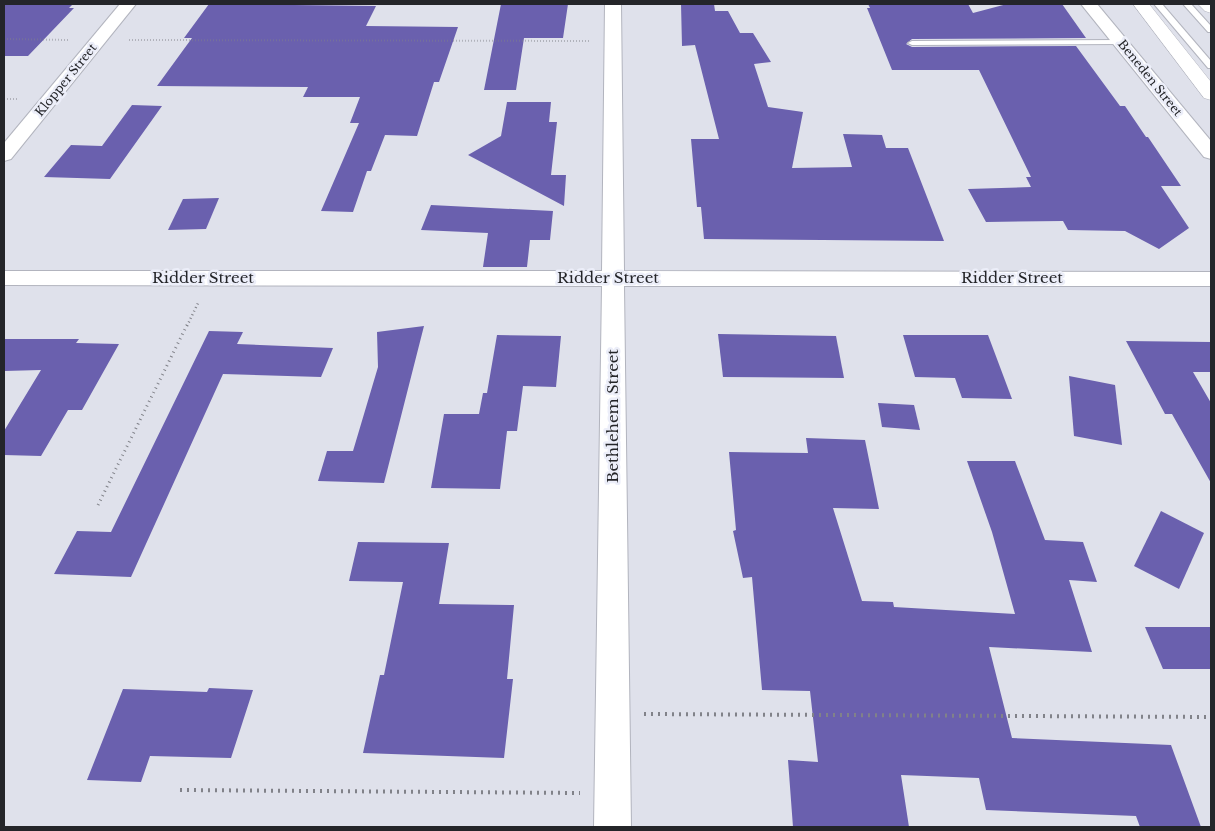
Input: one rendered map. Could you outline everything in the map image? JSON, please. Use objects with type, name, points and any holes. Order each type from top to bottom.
[{"type":"main road","points":[[1141,4],[1211,94]]},
{"type":"main road","points":[[1206,4],[1211,8]]},
{"type":"street","name":"Klopper Street","points":[[4,155],[128,4]]},
{"type":"street","name":"Bethlehem Street","points":[[613,827],[615,713],[614,4]]},
{"type":"street","name":"Beneden Street","points":[[1089,4],[1211,153]]},
{"type":"street","name":"Ridder Street","points":[[4,278],[1211,279]]},
{"type":"lane","points":[[1158,4],[1211,66]]},
{"type":"lane","points":[[1187,4],[1211,30]]},
{"type":"lane","points":[[912,43],[1121,42]]},
{"type":"path","points":[[4,39],[613,41]]},
{"type":"path","points":[[98,505],[211,278]]},
{"type":"path","points":[[615,713],[1211,717]]},
{"type":"path","points":[[180,790],[613,793]]},
{"type":"building","points":[[4,4],[73,4],[69,8],[74,8],[28,56],[4,56]]},
{"type":"building","points":[[209,4],[376,6],[366,26],[458,27],[439,82],[434,82],[417,136],[385,135],[371,171],[367,171],[353,212],[321,211],[359,123],[350,123],[360,97],[303,97],[308,87],[157,86],[192,38],[184,38]]},
{"type":"building","points":[[501,4],[568,4],[563,38],[524,38],[516,90],[484,90]]},
{"type":"building","points":[[681,4],[714,4],[715,11],[728,11],[740,33],[753,33],[771,62],[754,64],[768,107],[803,112],[792,168],[852,167],[843,134],[882,135],[886,148],[908,148],[944,241],[704,239],[701,207],[697,207],[691,139],[719,139],[695,45],[682,46]]},
{"type":"building","points":[[868,4],[968,4],[973,13],[1007,4],[1062,4],[1086,38],[912,39],[906,44],[912,47],[1076,46],[1120,106],[1125,106],[1181,186],[1161,186],[1189,228],[1159,249],[1125,231],[1068,230],[1063,221],[986,222],[968,189],[1031,187],[1026,177],[1031,177],[979,70],[892,70],[867,8],[870,8]]},
{"type":"building","points":[[507,102],[551,102],[549,122],[557,122],[551,175],[566,175],[564,206],[468,155],[501,136]]},
{"type":"building","points":[[132,105],[162,106],[110,179],[44,177],[71,145],[102,146]]},
{"type":"building","points":[[219,198],[206,229],[168,230],[183,199]]},
{"type":"building","points":[[431,205],[553,211],[550,240],[530,240],[527,267],[483,267],[488,233],[421,230]]},
{"type":"building","points":[[424,326],[384,483],[318,481],[327,451],[353,451],[378,367],[377,332]]},
{"type":"building","points":[[209,331],[243,332],[237,344],[333,348],[321,377],[223,374],[131,577],[54,574],[77,531],[111,532]]},
{"type":"building","points":[[718,334],[836,336],[844,378],[723,377]]},
{"type":"building","points":[[497,335],[561,336],[556,387],[523,386],[517,431],[507,431],[500,489],[431,488],[444,414],[479,414],[483,393],[487,393]]},
{"type":"building","points":[[903,335],[988,335],[1012,399],[962,398],[955,378],[915,377]]},
{"type":"building","points":[[4,339],[79,339],[76,343],[119,344],[82,410],[68,410],[41,456],[4,455],[4,431],[41,370],[4,371]]},
{"type":"building","points":[[1126,341],[1211,342],[1211,372],[1193,372],[1211,403],[1211,483],[1172,414],[1165,414]]},
{"type":"building","points":[[1069,376],[1115,385],[1122,445],[1074,436]]},
{"type":"building","points":[[878,403],[914,405],[920,430],[882,427]]},
{"type":"building","points":[[806,438],[865,440],[879,509],[833,508],[862,601],[893,602],[894,607],[1015,614],[992,532],[967,461],[1015,461],[1045,540],[1083,542],[1097,582],[1069,580],[1092,652],[989,647],[1012,738],[1171,745],[1201,827],[1140,827],[1136,816],[986,810],[979,778],[901,775],[909,827],[793,827],[788,760],[818,762],[810,691],[762,690],[752,577],[743,578],[733,531],[736,530],[729,452],[808,453]]},
{"type":"building","points":[[1161,511],[1204,533],[1179,589],[1134,566]]},
{"type":"building","points":[[358,542],[449,543],[439,604],[514,605],[507,679],[513,679],[504,758],[363,753],[380,675],[384,675],[403,582],[349,581]]},
{"type":"building","points":[[1145,627],[1211,627],[1211,669],[1163,669]]},
{"type":"building","points":[[209,688],[253,690],[231,758],[150,756],[141,782],[87,780],[123,689],[207,692]]}]
